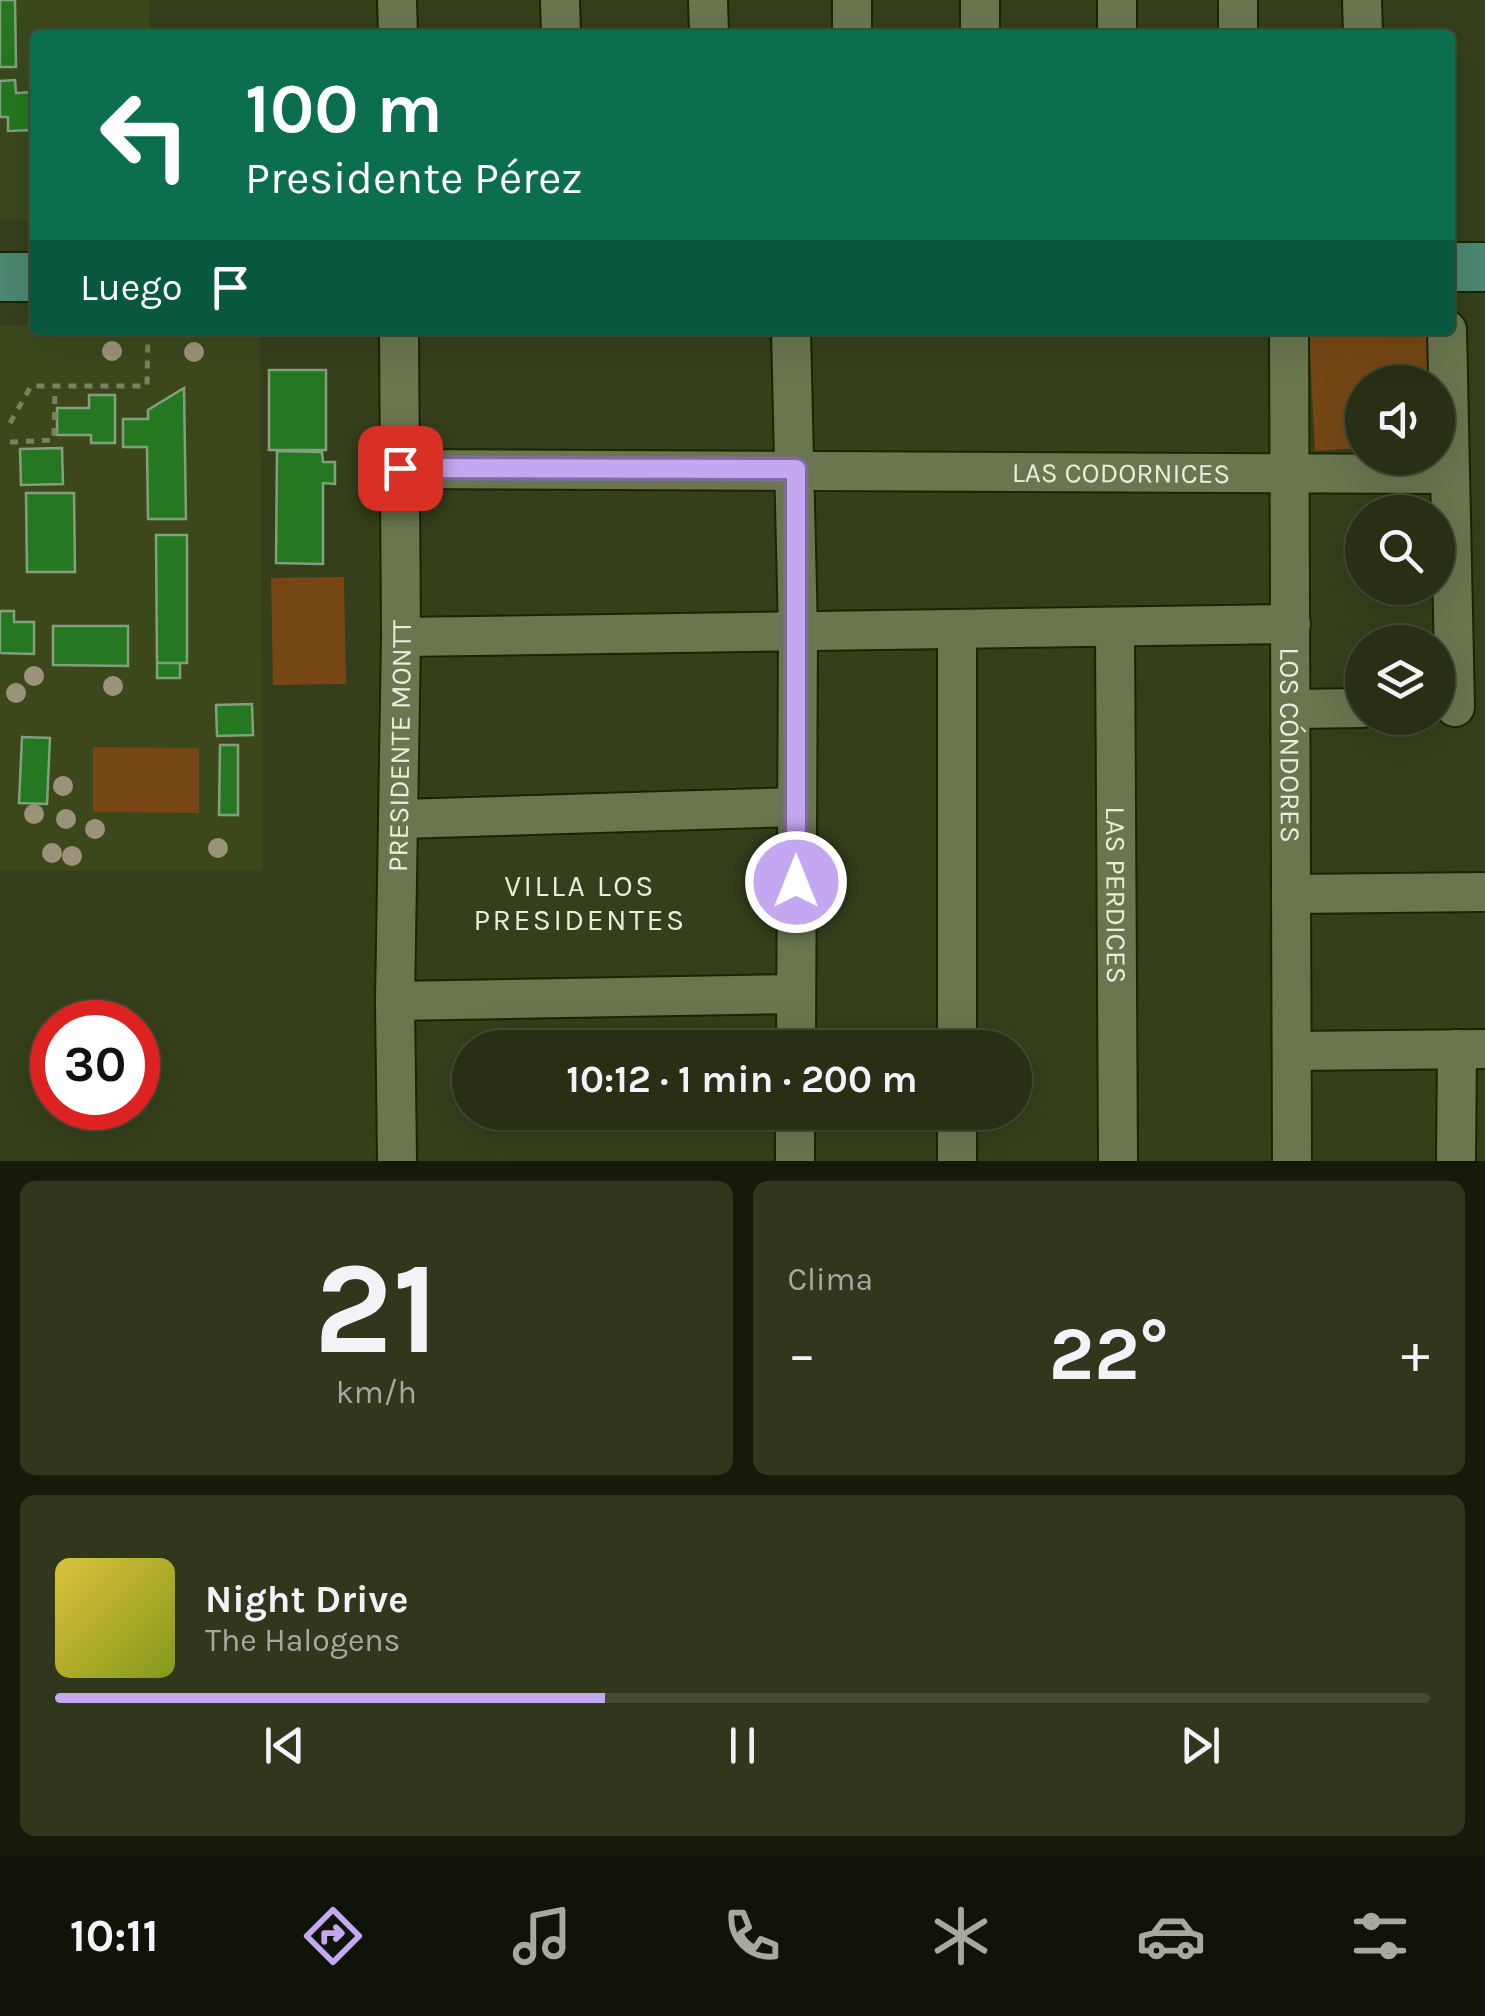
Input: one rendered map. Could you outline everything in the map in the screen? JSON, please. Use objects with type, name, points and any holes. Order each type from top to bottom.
[{"type":"main road","points":[[1455,267],[1485,267]]},
{"type":"main road","points":[[0,277],[30,276]]},
{"type":"street","points":[[397,0],[398,30]]},
{"type":"street","points":[[560,0],[561,30]]},
{"type":"street","points":[[708,0],[709,30]]},
{"type":"street","points":[[852,0],[852,30]]},
{"type":"street","points":[[980,0],[980,30]]},
{"type":"street","points":[[1117,0],[1117,30]]},
{"type":"street","points":[[1238,0],[1238,30]]},
{"type":"street","points":[[1362,0],[1363,30]]},
{"type":"street","name":"PRESIDENTE MONTT","points":[[397,1161],[399,335]]},
{"type":"street","points":[[791,335],[798,633],[796,1030]]},
{"type":"street","name":"LOS CÓNDORES","points":[[1289,335],[1292,1161]]},
{"type":"street","points":[[1447,335],[1447,365]]},
{"type":"street","name":"LAS CODORNICES","points":[[400,468],[1345,475]]},
{"type":"street","points":[[1448,475],[1459,707]]},
{"type":"street","points":[[401,637],[1290,624]]},
{"type":"street","name":"LAS PERDICES","points":[[1115,627],[1118,1161]]},
{"type":"street","points":[[957,630],[957,1030]]},
{"type":"street","points":[[1292,709],[1345,708]]},
{"type":"street","points":[[400,818],[796,807]]},
{"type":"street","points":[[1291,894],[1485,892]]},
{"type":"street","points":[[396,1000],[796,994]]},
{"type":"street","points":[[1292,1051],[1471,1049],[1456,1161]]},
{"type":"street","points":[[795,1130],[795,1161]]},
{"type":"street","points":[[956,1161],[957,1130]]},
{"type":"path","points":[[10,422],[31,386],[147,386],[148,335]]},
{"type":"path","points":[[10,442],[54,440],[54,386]]},
{"type":"shaded area","points":[[0,0],[149,0],[150,30],[30,30],[30,219],[0,220]]},
{"type":"shaded area","points":[[0,325],[30,325],[30,335],[260,335],[263,871],[0,871]]},
{"type":"shaded area","points":[[1309,335],[1429,335],[1430,365],[1345,365],[1345,449],[1315,451]]},
{"type":"shaded area","points":[[344,577],[346,684],[273,685],[271,578]]},
{"type":"shaded area","points":[[93,747],[199,748],[199,813],[93,812]]},
{"type":"building","points":[[0,0],[15,0],[16,67],[0,67]]},
{"type":"building","points":[[15,80],[16,93],[30,92],[30,130],[8,131],[8,117],[0,117],[0,81]]},
{"type":"building","points":[[269,370],[326,370],[326,450],[269,450]]},
{"type":"building","points":[[184,388],[186,519],[148,519],[147,447],[123,447],[123,419],[148,419],[148,410]]},
{"type":"building","points":[[89,395],[115,395],[115,443],[91,443],[91,435],[57,435],[57,408],[89,408]]},
{"type":"building","points":[[62,448],[63,484],[21,485],[20,449]]},
{"type":"building","points":[[277,451],[322,452],[323,462],[335,462],[335,484],[323,483],[323,564],[276,563]]},
{"type":"building","points":[[26,493],[74,493],[75,572],[27,572]]},
{"type":"building","points":[[156,535],[187,535],[187,663],[157,663]]},
{"type":"building","points":[[0,611],[14,611],[14,622],[34,622],[34,654],[0,653]]},
{"type":"building","points":[[53,626],[128,626],[128,666],[53,665]]},
{"type":"building","points":[[157,663],[180,663],[180,678],[157,678]]},
{"type":"building","points":[[252,704],[253,735],[217,736],[216,705]]},
{"type":"building","points":[[22,737],[50,738],[47,804],[19,803]]},
{"type":"building","points":[[220,745],[238,745],[238,815],[219,815]]},
{"type":"district","name":"VILLA LOS PRESIDENTES","points":[[580,903]]},
{"type":"route","points":[[400,468],[796,469],[796,882]]}]
